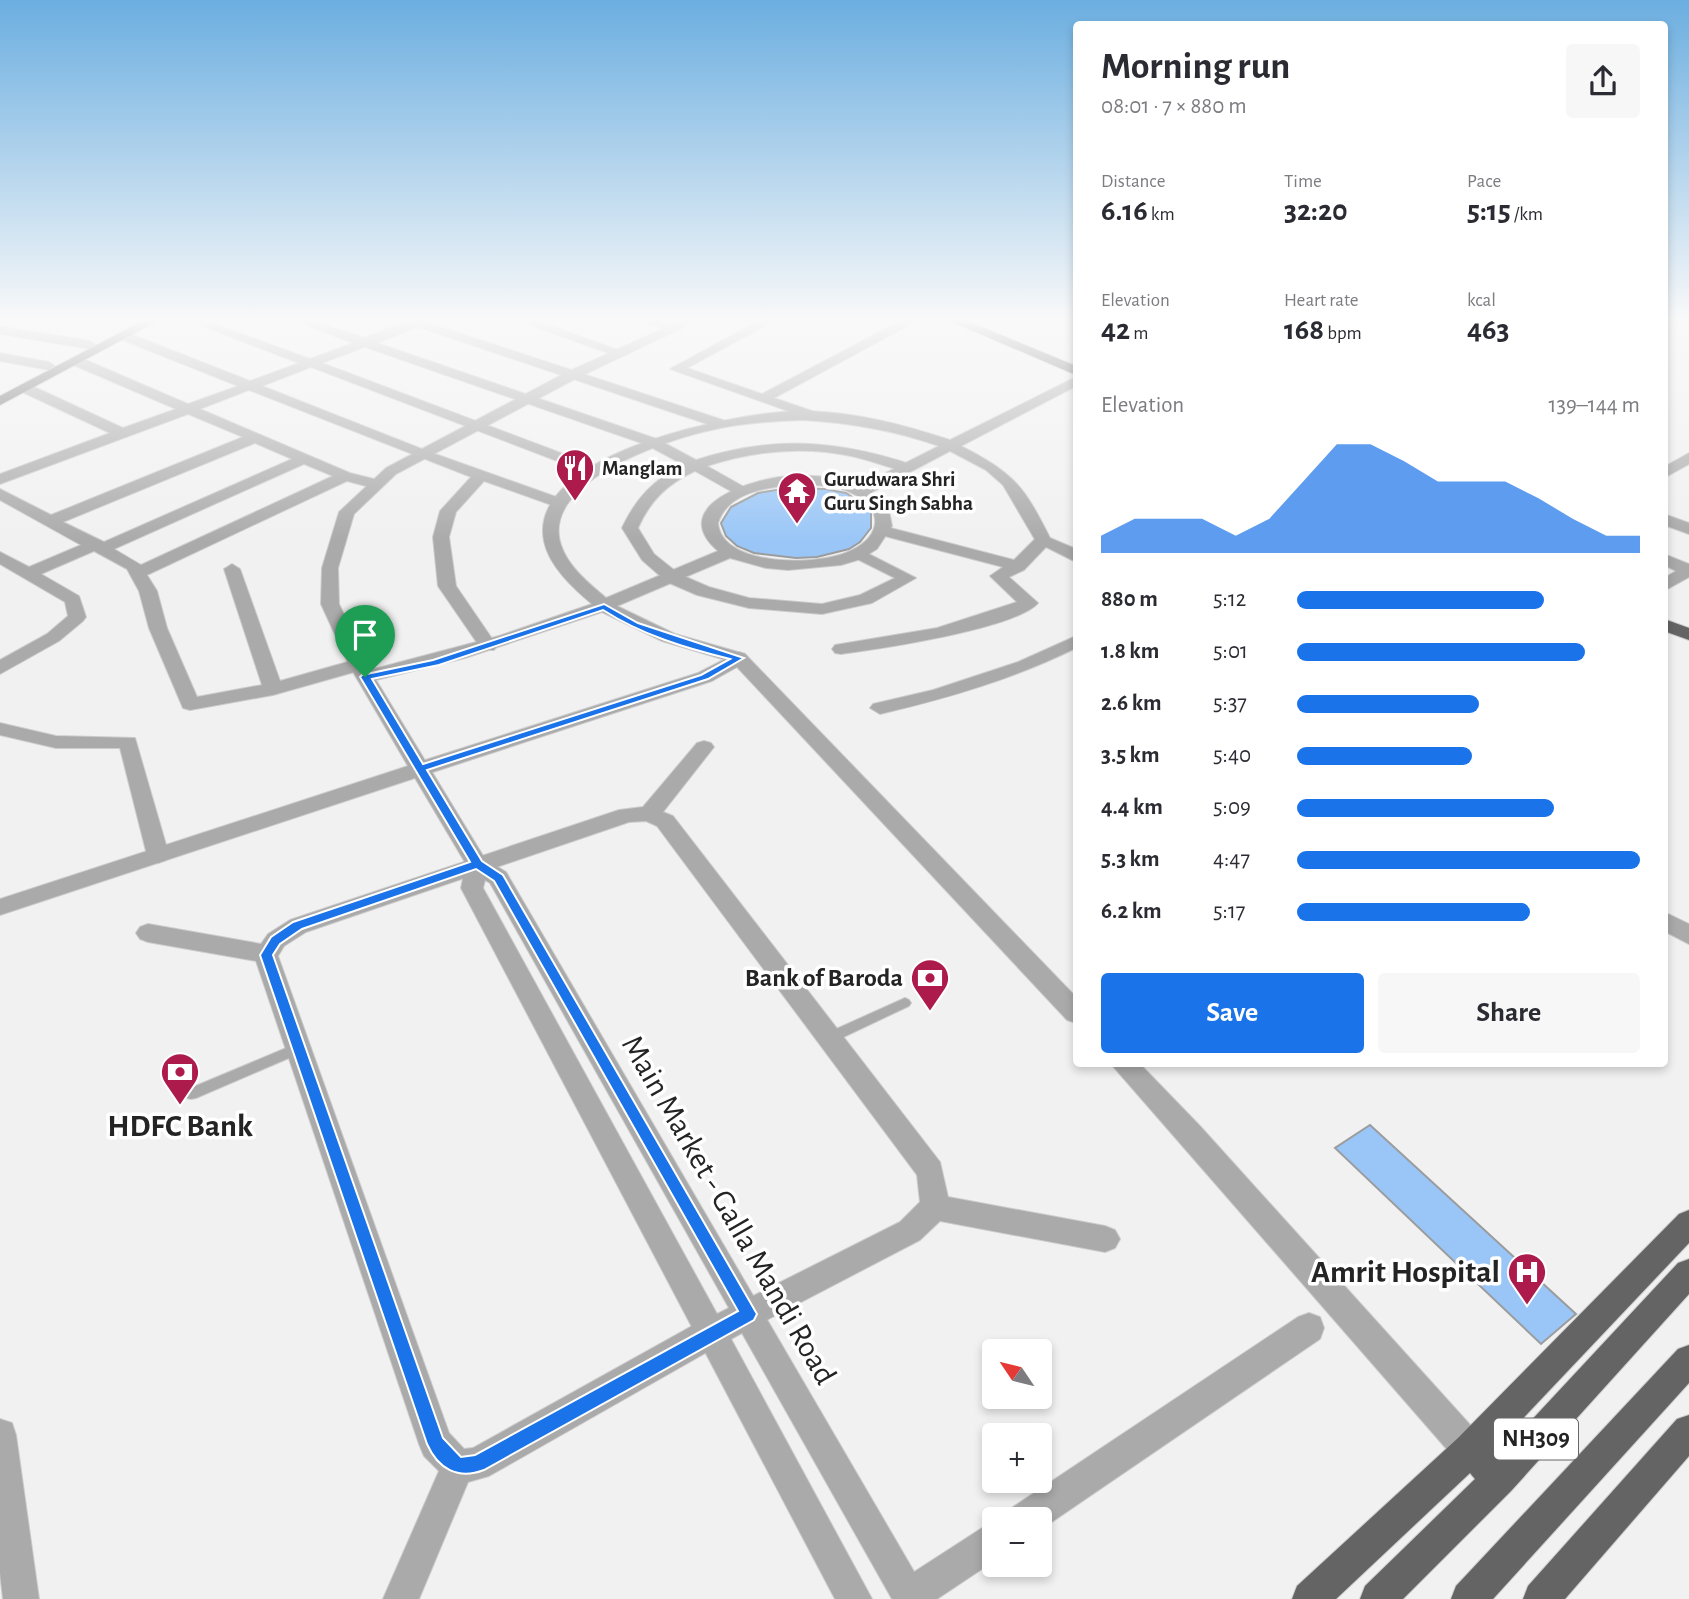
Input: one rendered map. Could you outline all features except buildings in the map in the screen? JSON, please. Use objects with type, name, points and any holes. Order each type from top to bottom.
[{"type":"highway","points":[[1668,612],[1689,621]]},
{"type":"highway","points":[[1668,626],[1689,635]]},
{"type":"highway","points":[[1310,1599],[1470,1450],[1689,1223]]},
{"type":"highway","name":"NH309","points":[[1378,1599],[1499,1479],[1689,1273]]},
{"type":"highway","points":[[1573,1344],[1603,1366]]},
{"type":"highway","name":"NH309","points":[[1469,1599],[1689,1360]]},
{"type":"highway","points":[[1541,1599],[1689,1431]]},
{"type":"highway","points":[[1470,1450],[1499,1479]]},
{"type":"main road","points":[[0,401],[16,393]]},
{"type":"street","points":[[35,393],[121,433]]},
{"type":"street","points":[[151,393],[345,476],[377,484]]},
{"type":"street","points":[[0,479],[232,393]]},
{"type":"street","points":[[273,393],[422,454],[560,503]]},
{"type":"street","points":[[390,393],[596,471]]},
{"type":"street","points":[[511,393],[652,443],[741,491]]},
{"type":"street","name":"Main Market - Galla Mandi Road","points":[[538,393],[391,471],[347,512],[330,568],[330,604],[362,671],[478,864],[498,878],[911,1597]]},
{"type":"street","points":[[626,393],[721,424]]},
{"type":"street","points":[[744,393],[813,416]]},
{"type":"street","points":[[762,399],[774,393]]},
{"type":"street","points":[[860,492],[1054,393]]},
{"type":"street","points":[[1073,555],[1043,540],[1028,508],[994,468],[953,446],[908,429],[862,420],[813,416],[771,417],[721,424],[652,443],[596,471],[569,491],[554,512],[550,540],[556,555],[579,584],[604,606],[634,625],[691,646],[739,658],[1073,1010]]},
{"type":"street","points":[[51,521],[254,438]]},
{"type":"street","points":[[857,553],[908,578],[866,599],[822,609],[749,603],[703,591],[673,578],[648,557],[630,528],[642,503],[666,482],[694,465],[771,448],[815,447],[850,451],[908,468]]},
{"type":"street","points":[[1668,471],[1689,457]]},
{"type":"street","points":[[28,573],[100,546],[303,459]]},
{"type":"street","points":[[481,475],[448,511],[441,537],[447,586],[488,646]]},
{"type":"street","points":[[138,573],[345,476]]},
{"type":"street","points":[[815,480],[860,492],[877,504],[884,518],[883,530],[868,547],[857,553],[816,565],[785,566],[754,562],[730,552],[716,540],[710,527],[712,513],[723,501],[741,491],[764,484],[815,480]]},
{"type":"street","points":[[0,494],[133,566],[148,590],[158,628],[190,704],[362,671],[436,663],[604,606],[730,552]]},
{"type":"street","points":[[1668,521],[1689,529]]},
{"type":"street","points":[[883,530],[1018,566]]},
{"type":"street","points":[[841,649],[919,639],[984,622],[1029,603],[998,576],[1018,566],[1043,540]]},
{"type":"street","points":[[0,557],[73,600],[77,617],[71,627],[23,652],[0,668]]},
{"type":"street","points":[[1668,561],[1688,570],[1668,583]]},
{"type":"street","points":[[232,569],[273,689]]},
{"type":"street","points":[[880,708],[939,694],[1025,666],[1073,642]]},
{"type":"street","points":[[0,907],[705,677],[739,658]]},
{"type":"street","points":[[0,729],[56,742],[128,742],[159,855]]},
{"type":"street","points":[[649,814],[704,747]]},
{"type":"street","points":[[267,954],[276,940],[298,926],[627,815],[649,814],[665,821],[930,1171],[934,1207]]},
{"type":"street","points":[[478,864],[472,888],[854,1599]]},
{"type":"street","points":[[1668,922],[1689,935]]},
{"type":"street","points":[[148,933],[267,954]]},
{"type":"street","points":[[267,954],[436,1444],[458,1466]]},
{"type":"street","points":[[1127,1067],[1190,1134],[1470,1450]]},
{"type":"street","points":[[458,1466],[477,1464],[712,1332],[910,1231],[934,1207]]},
{"type":"street","points":[[934,1207],[1105,1239]]},
{"type":"street","points":[[1043,1507],[1309,1328]]},
{"type":"street","points":[[0,1435],[22,1599]]},
{"type":"street","points":[[401,1599],[458,1466]]},
{"type":"street","points":[[911,1597],[982,1548]]},
{"type":"lane","points":[[829,1038],[905,1003]]},
{"type":"lane","points":[[191,1094],[298,1048]]},
{"type":"place","name":"Manglam","points":[[575,502]]},
{"type":"place","name":"Gurudwara Shri Guru Singh Sabha","points":[[797,525]]},
{"type":"place","name":"Bank of Baroda","points":[[930,1012]]},
{"type":"place","name":"HDFC Bank","points":[[180,1106]]},
{"type":"place","name":"Amrit Hospital","points":[[1527,1306]]},
{"type":"route","points":[[365,677],[420,769],[478,864],[298,926],[276,940],[266,955],[436,1444],[458,1466],[477,1464],[748,1314],[498,878],[478,864],[449,816],[420,769],[705,677],[739,658],[691,646],[634,625],[604,606],[436,663],[365,677]]}]
